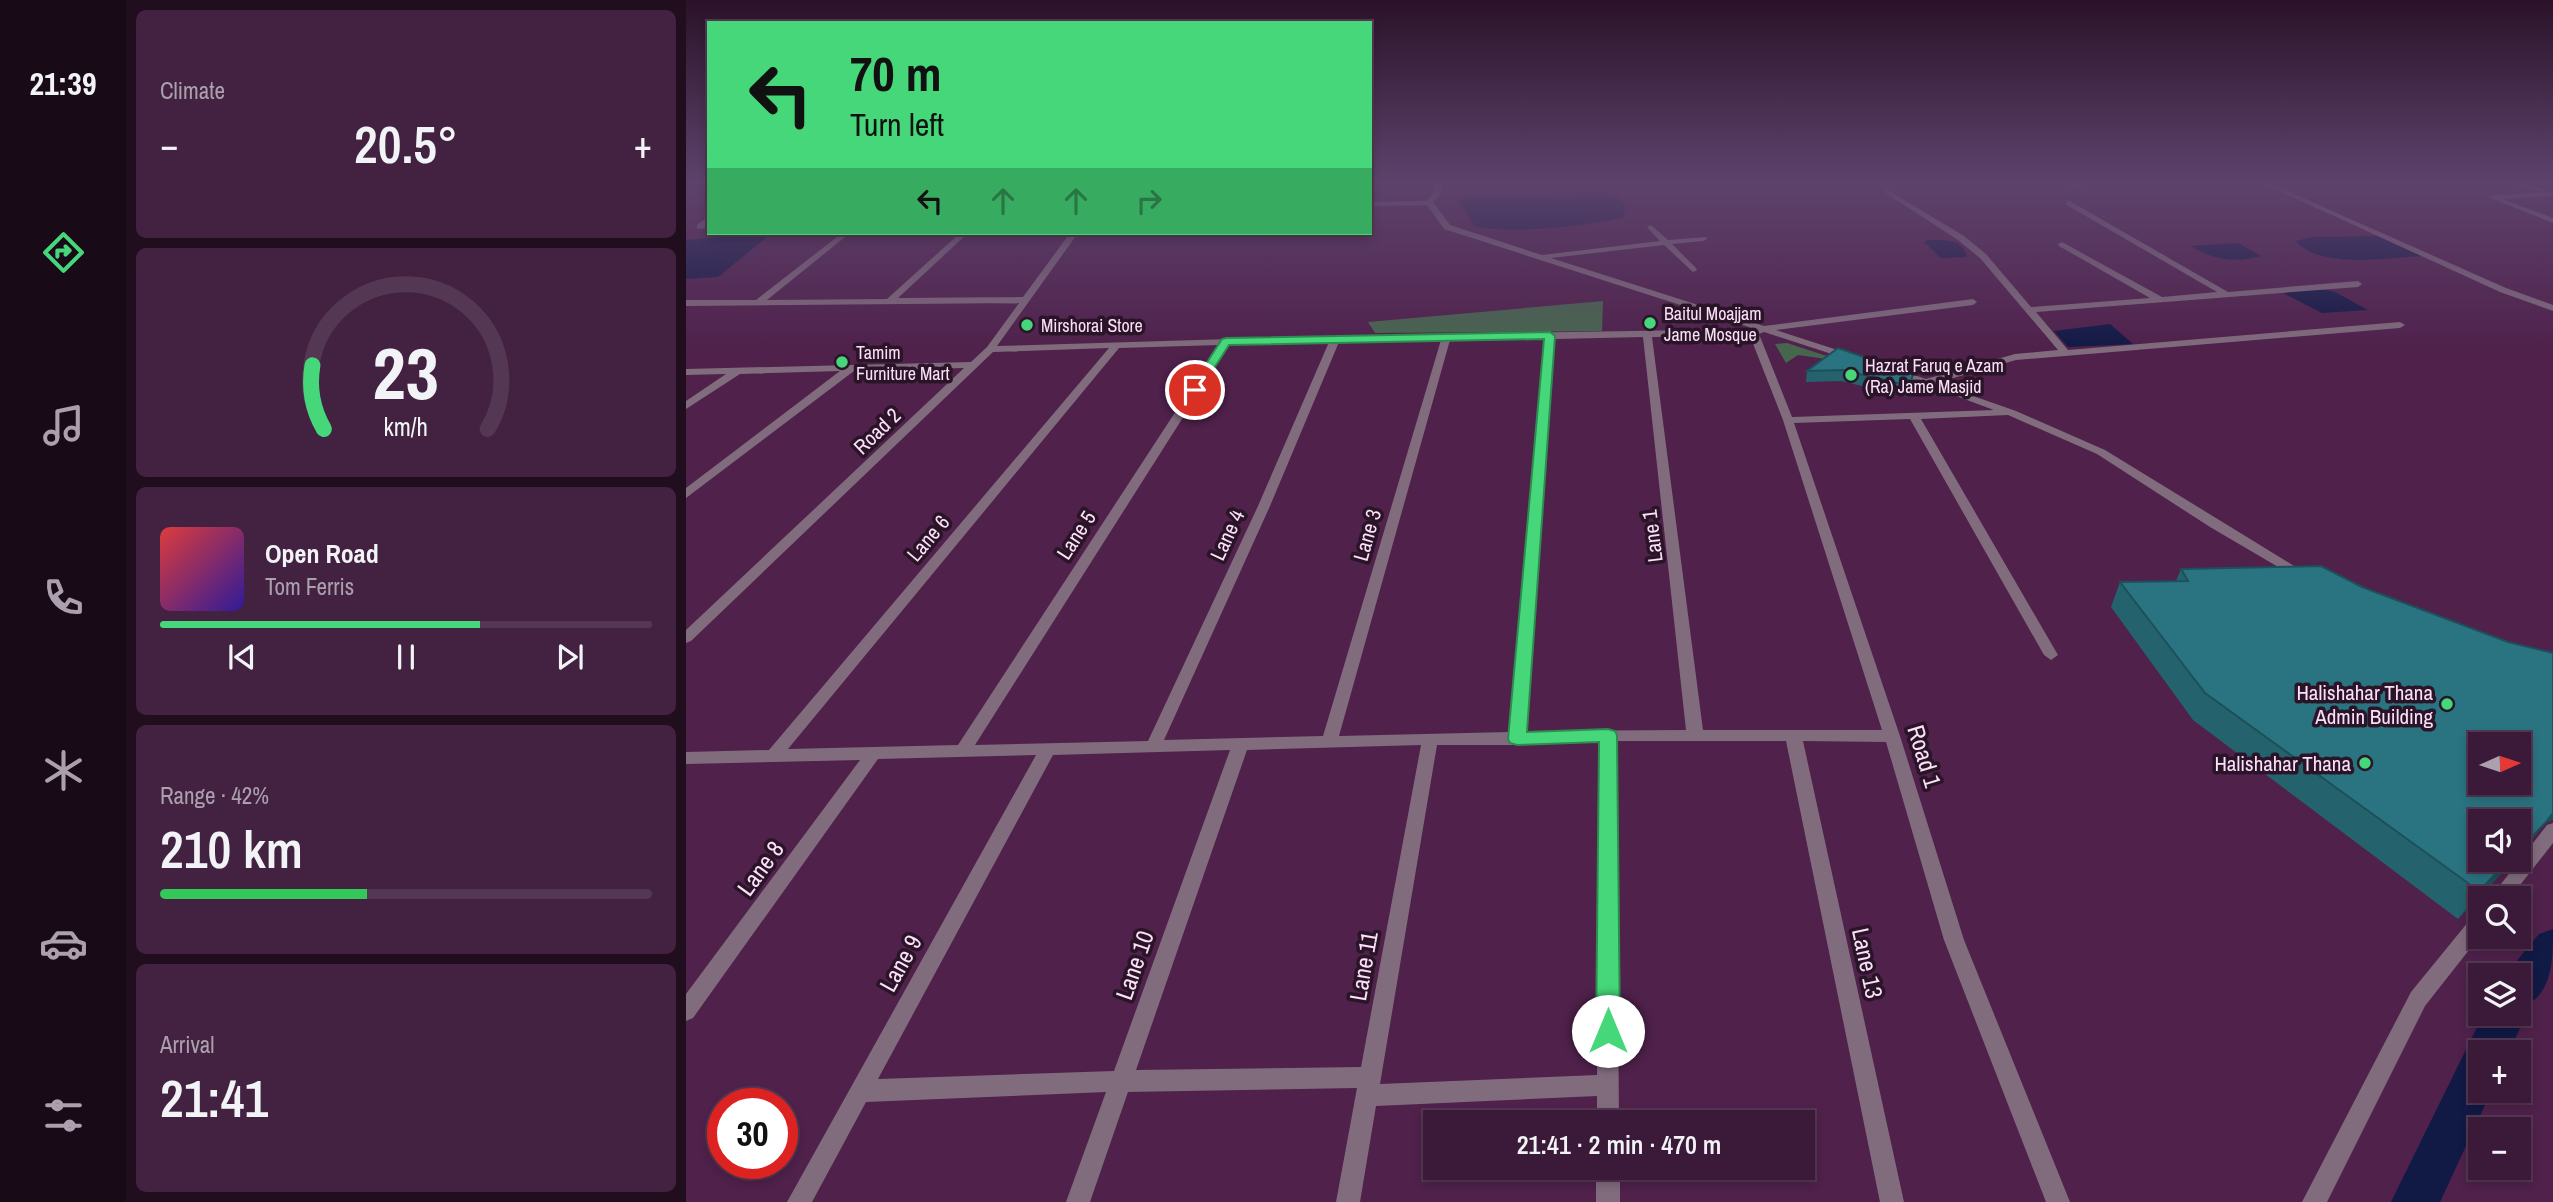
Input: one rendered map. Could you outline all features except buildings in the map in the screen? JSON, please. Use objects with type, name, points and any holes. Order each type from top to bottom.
[{"type":"street","points":[[757,303],[840,238]]},
{"type":"street","points":[[890,301],[958,238]]},
{"type":"street","name":"Road 2","points":[[686,638],[990,349],[1070,238]]},
{"type":"street","points":[[1481,238],[1760,331],[1864,362]]},
{"type":"street","points":[[1661,238],[1693,270]]},
{"type":"street","points":[[1961,238],[1983,256],[2064,351]]},
{"type":"street","points":[[2129,238],[2226,295]]},
{"type":"street","points":[[2389,238],[2503,290],[2553,308]]},
{"type":"street","points":[[1542,258],[1572,252],[1703,239]]},
{"type":"street","points":[[2062,244],[2161,300]]},
{"type":"street","points":[[2027,310],[2358,284]]},
{"type":"street","points":[[686,303],[1027,300]]},
{"type":"street","points":[[990,349],[1760,331],[1973,302]]},
{"type":"street","points":[[1927,382],[2015,357],[2064,351],[2400,325]]},
{"type":"street","name":"Road 1","points":[[1760,331],[1892,736],[1954,940],[2058,1202]]},
{"type":"street","name":"Lane 1","points":[[1647,334],[1695,734]]},
{"type":"street","points":[[1517,739],[1550,336]]},
{"type":"street","name":"Lane 3","points":[[1329,743],[1446,338]]},
{"type":"street","name":"Lane 4","points":[[1153,747],[1264,506],[1335,339]]},
{"type":"street","name":"Lane 5","points":[[962,752],[1226,342]]},
{"type":"street","name":"Lane 6","points":[[773,756],[1116,346]]},
{"type":"street","points":[[686,372],[972,365]]},
{"type":"street","points":[[686,494],[851,368]]},
{"type":"street","points":[[1889,370],[2012,413],[2122,463],[2214,524],[2309,579]]},
{"type":"street","points":[[686,406],[738,371]]},
{"type":"street","points":[[1788,420],[2012,413]]},
{"type":"street","points":[[1914,416],[2051,655]]},
{"type":"street","points":[[1608,735],[1608,1110]]},
{"type":"street","points":[[686,758],[1608,735],[1892,736]]},
{"type":"street","name":"Lane 13","points":[[1793,735],[1892,1202]]},
{"type":"street","name":"Lane 11","points":[[1348,1202],[1430,740]]},
{"type":"street","name":"Lane 10","points":[[1078,1202],[1240,745]]},
{"type":"street","name":"Lane 9","points":[[799,1202],[1048,750]]},
{"type":"street","name":"Lane 8","points":[[686,1011],[873,754]]},
{"type":"street","points":[[2509,886],[2553,830]]},
{"type":"street","points":[[2314,1202],[2418,999],[2468,937]]},
{"type":"street","points":[[859,1091],[1121,1082],[1368,1087],[1608,1085]]},
{"type":"street","points":[[1608,1180],[1608,1202]]},
{"type":"green space","points":[[1603,301],[1602,331],[1375,333],[1368,322]]},
{"type":"green space","points":[[1787,343],[1830,357],[1826,359],[1798,355],[1786,363],[1775,344]]},
{"type":"shaded area","points":[[766,238],[718,277],[686,279],[686,240]]},
{"type":"shaded area","points":[[2308,238],[2382,238],[2421,256],[2373,260],[2337,259],[2307,250],[2296,241]]},
{"type":"shaded area","points":[[1924,242],[1957,243],[1967,257],[1941,258]]},
{"type":"shaded area","points":[[2238,243],[2261,256],[2224,259],[2191,246]]},
{"type":"shaded area","points":[[2321,288],[2337,293],[2368,310],[2322,313],[2279,291]]},
{"type":"shaded area","points":[[2110,324],[2133,344],[2068,347],[2054,331]]},
{"type":"waterway","points":[[2531,974],[2553,946]]},
{"type":"waterway","points":[[2493,1040],[2500,1026]]},
{"type":"waterway","points":[[2415,1202],[2468,1092]]},
{"type":"place","name":"Baitul Moajjam Jame Mosque","points":[[1650,323]]},
{"type":"place","name":"Mirshorai Store","points":[[1027,325]]},
{"type":"place","name":"Tamim Furniture Mart","points":[[842,362]]},
{"type":"place","name":"Hazrat Faruq e Azam (Ra) Jame Masjid","points":[[1851,375]]},
{"type":"place","name":"Halishahar Thana Admin Building","points":[[2447,704]]},
{"type":"place","name":"Halishahar Thana","points":[[2365,763]]},
{"type":"route","points":[[1195,390],[1226,342],[1550,336],[1517,739],[1608,735],[1608,1031]]}]
